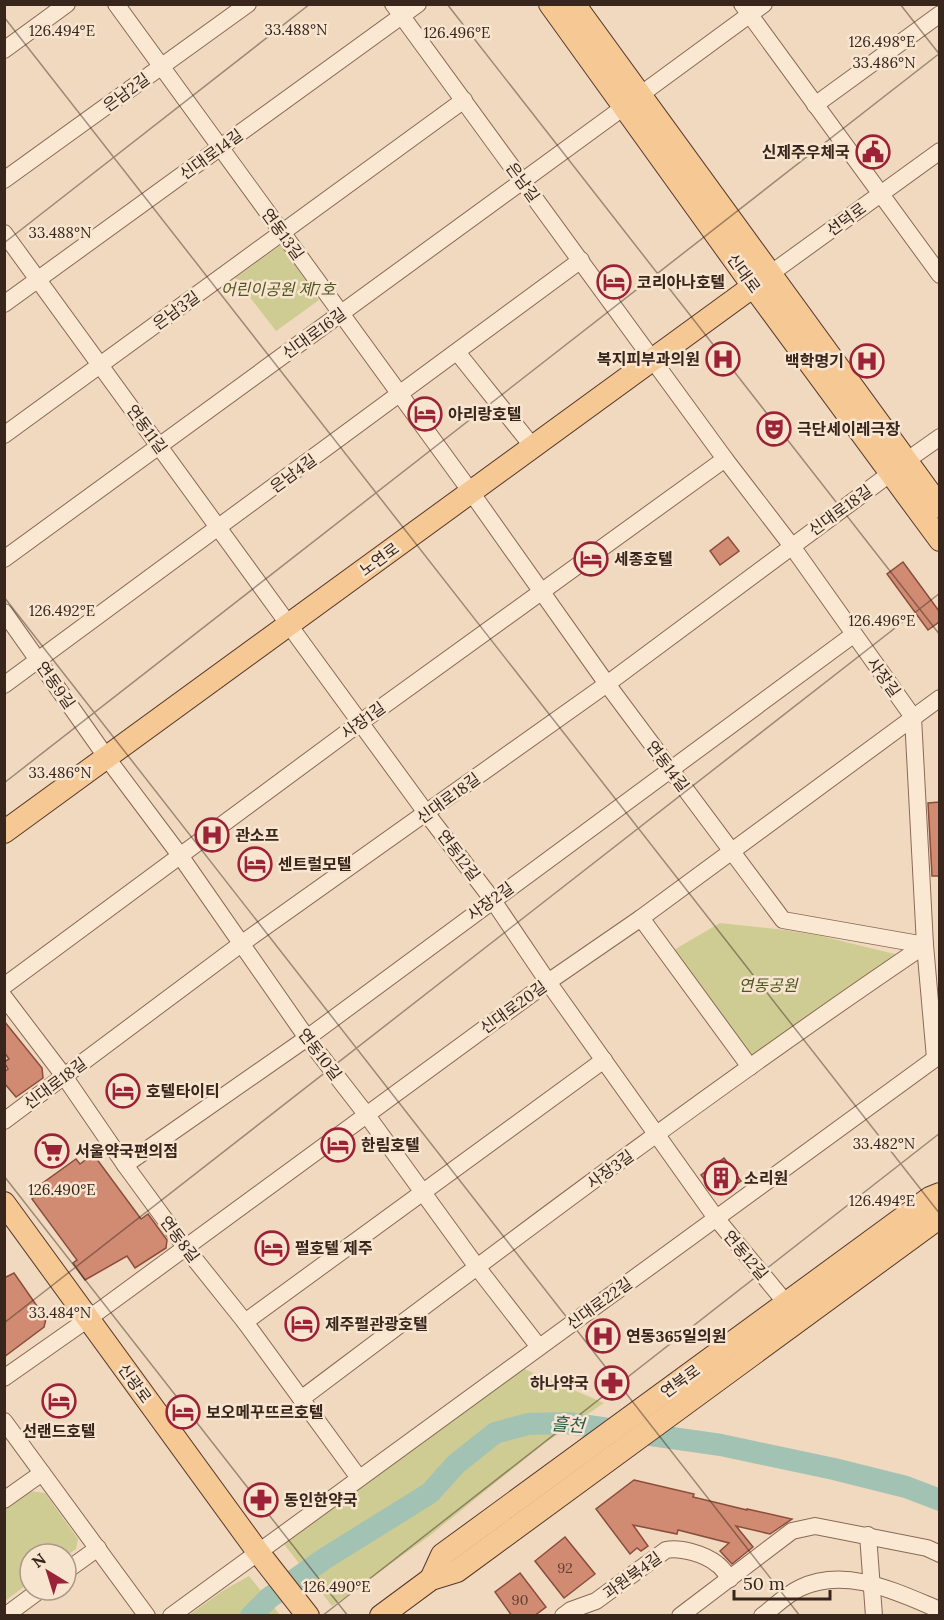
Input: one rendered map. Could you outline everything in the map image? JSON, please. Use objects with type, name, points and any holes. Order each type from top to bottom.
[{"type":"main road","name":"신대로","points":[[550,4],[632,101],[898,467],[939,540]]},
{"type":"main road","name":"신대로","points":[[574,4],[632,101]]},
{"type":"main road","name":"노연로","points":[[4,832],[762,280]]},
{"type":"main road","name":"신대로","points":[[898,467],[939,507]]},
{"type":"main road","name":"연북로","points":[[432,1579],[442,1556],[930,1198],[939,1194]]},
{"type":"main road","name":"신광로","points":[[4,1203],[262,1557],[308,1616]]},
{"type":"main road","name":"연북로","points":[[381,1616],[432,1579],[457,1571],[939,1217]]},
{"type":"street","points":[[4,50],[67,4]]},
{"type":"street","name":"연동13길","points":[[116,4],[471,492]]},
{"type":"street","name":"은남2길","points":[[4,180],[248,4]]},
{"type":"street","name":"신대로14길","points":[[4,304],[220,147],[398,10],[418,4]]},
{"type":"street","name":"신대로16길","points":[[4,559],[632,101],[746,10],[764,4]]},
{"type":"street","name":"은남길","points":[[398,10],[654,359]]},
{"type":"street","points":[[746,10],[939,275]]},
{"type":"street","points":[[815,105],[939,14]]},
{"type":"street","name":"은남3길","points":[[4,435],[464,100]]},
{"type":"street","name":"선덕로","points":[[762,280],[939,151]]},
{"type":"street","name":"연동11길","points":[[4,233],[289,625]]},
{"type":"street","name":"은남4길","points":[[4,685],[581,260]]},
{"type":"street","points":[[457,352],[533,447]]},
{"type":"street","name":"사장길","points":[[654,359],[725,459],[791,545],[913,717]]},
{"type":"street","name":"신대로18길","points":[[4,1121],[241,944],[607,684],[939,437]]},
{"type":"street","name":"사장1길","points":[[4,986],[179,854],[725,459]]},
{"type":"street","name":"연동14길","points":[[471,492],[607,684],[783,920],[925,945]]},
{"type":"street","name":"연동9길","points":[[4,612],[107,758]]},
{"type":"street","name":"연동12길","points":[[289,625],[492,899],[548,982],[716,1218],[786,1303]]},
{"type":"street","name":"사장2길","points":[[125,1165],[307,1038],[492,899],[853,635]]},
{"type":"street","name":"신대로20길","points":[[4,1377],[88,1319],[548,982],[642,918],[939,698]]},
{"type":"street","points":[[913,717],[925,945],[937,1057]]},
{"type":"street","name":"연동10길","points":[[107,758],[179,854],[307,1038],[539,1347]]},
{"type":"street","points":[[642,918],[750,1067]]},
{"type":"street","name":"사장3길","points":[[301,1399],[657,1134],[925,945]]},
{"type":"street","name":"연동8길","points":[[4,997],[64,1076],[185,1247],[245,1322],[359,1478]]},
{"type":"street","name":"신대로22길","points":[[171,1616],[262,1557],[359,1478],[937,1057]]},
{"type":"street","points":[[245,1322],[604,1060]]},
{"type":"street","points":[[4,1421],[147,1616]]},
{"type":"street","points":[[4,1500],[42,1473]]},
{"type":"street","points":[[680,1616],[792,1531],[815,1526],[927,1548],[939,1554]]},
{"type":"street","points":[[868,1535],[874,1616]]},
{"type":"street","points":[[78,1562],[98,1548]]},
{"type":"street","name":"과원북4길","points":[[563,1616],[571,1610],[596,1601],[666,1550],[675,1548],[717,1563],[730,1579]]},
{"type":"street","points":[[762,1616],[799,1588],[823,1580],[846,1579],[872,1584],[937,1611]]},
{"type":"street","points":[[5,1616],[24,1602]]},
{"type":"green space","name":"어린이공원 제7호","points":[[281,245],[319,300],[276,331],[235,278]]},
{"type":"green space","name":"연동공원","points":[[720,923],[821,936],[907,957],[755,1063],[672,951]]},
{"type":"green space","points":[[522,1368],[604,1403],[545,1443],[428,1537],[332,1606],[284,1544]]},
{"type":"green space","points":[[30,1491],[45,1493],[78,1539],[77,1542],[18,1542],[18,1591],[5,1601],[4,1510]]},
{"type":"green space","points":[[249,1576],[280,1615],[189,1615],[224,1590]]},
{"type":"building","points":[[728,537],[739,551],[720,565],[710,551]]},
{"type":"building","points":[[903,562],[939,611],[939,622],[928,630],[887,574]]},
{"type":"building","points":[[939,802],[939,876],[932,876],[928,803]]},
{"type":"building","points":[[4,1021],[42,1068],[43,1078],[16,1097],[4,1083],[4,1072],[8,1069],[4,1062],[9,1059],[4,1052]]},
{"type":"building","points":[[93,1154],[141,1219],[148,1214],[167,1240],[166,1248],[135,1268],[127,1256],[85,1280],[73,1263],[77,1260],[32,1199],[44,1190],[40,1185],[76,1159],[80,1164]]},
{"type":"building","name":"소리원","points":[[724,1158],[741,1181],[722,1194],[710,1187],[701,1175]]},
{"type":"building","points":[[14,1273],[46,1319],[44,1327],[4,1357],[4,1278]]},
{"type":"building","points":[[634,1480],[694,1494],[693,1497],[792,1519],[770,1534],[736,1526],[753,1547],[732,1564],[720,1551],[729,1543],[678,1530],[677,1534],[633,1525],[648,1546],[641,1551],[637,1548],[630,1554],[596,1509]]},
{"type":"building","points":[[565,1537],[595,1574],[564,1598],[535,1561]]},
{"type":"building","points":[[520,1573],[546,1607],[534,1616],[512,1616],[495,1592]]},
{"type":"waterway","name":"흘천","points":[[251,1616],[269,1598],[324,1559],[430,1493],[456,1464],[495,1433],[528,1424],[567,1423],[721,1445],[906,1487],[940,1500]]},
{"type":"place","name":"신제주우체국","points":[[873,152]]},
{"type":"place","name":"코리아나호텔","points":[[614,282]]},
{"type":"place","name":"복지피부과의원","points":[[723,359]]},
{"type":"place","name":"백학명기","points":[[867,361]]},
{"type":"place","name":"아리랑호텔","points":[[425,414]]},
{"type":"place","name":"극단세이레극장","points":[[774,429]]},
{"type":"place","name":"세종호텔","points":[[591,559]]},
{"type":"place","name":"관소프","points":[[212,835]]},
{"type":"place","name":"센트럴모텔","points":[[255,864]]},
{"type":"place","name":"호텔타이티","points":[[123,1091]]},
{"type":"place","name":"한림호텔","points":[[338,1145]]},
{"type":"place","name":"서울약국편의점","points":[[52,1151]]},
{"type":"place","name":"소리원","points":[[721,1178]]},
{"type":"place","name":"펄호텔 제주","points":[[272,1248]]},
{"type":"place","name":"제주펄관광호텔","points":[[302,1324]]},
{"type":"place","name":"연동365일의원","points":[[603,1336]]},
{"type":"place","name":"하나약국","points":[[612,1383]]},
{"type":"place","name":"선랜드호텔","points":[[59,1401]]},
{"type":"place","name":"보오메꾸뜨르호텔","points":[[183,1412]]},
{"type":"place","name":"동인한약국","points":[[261,1500]]}]
